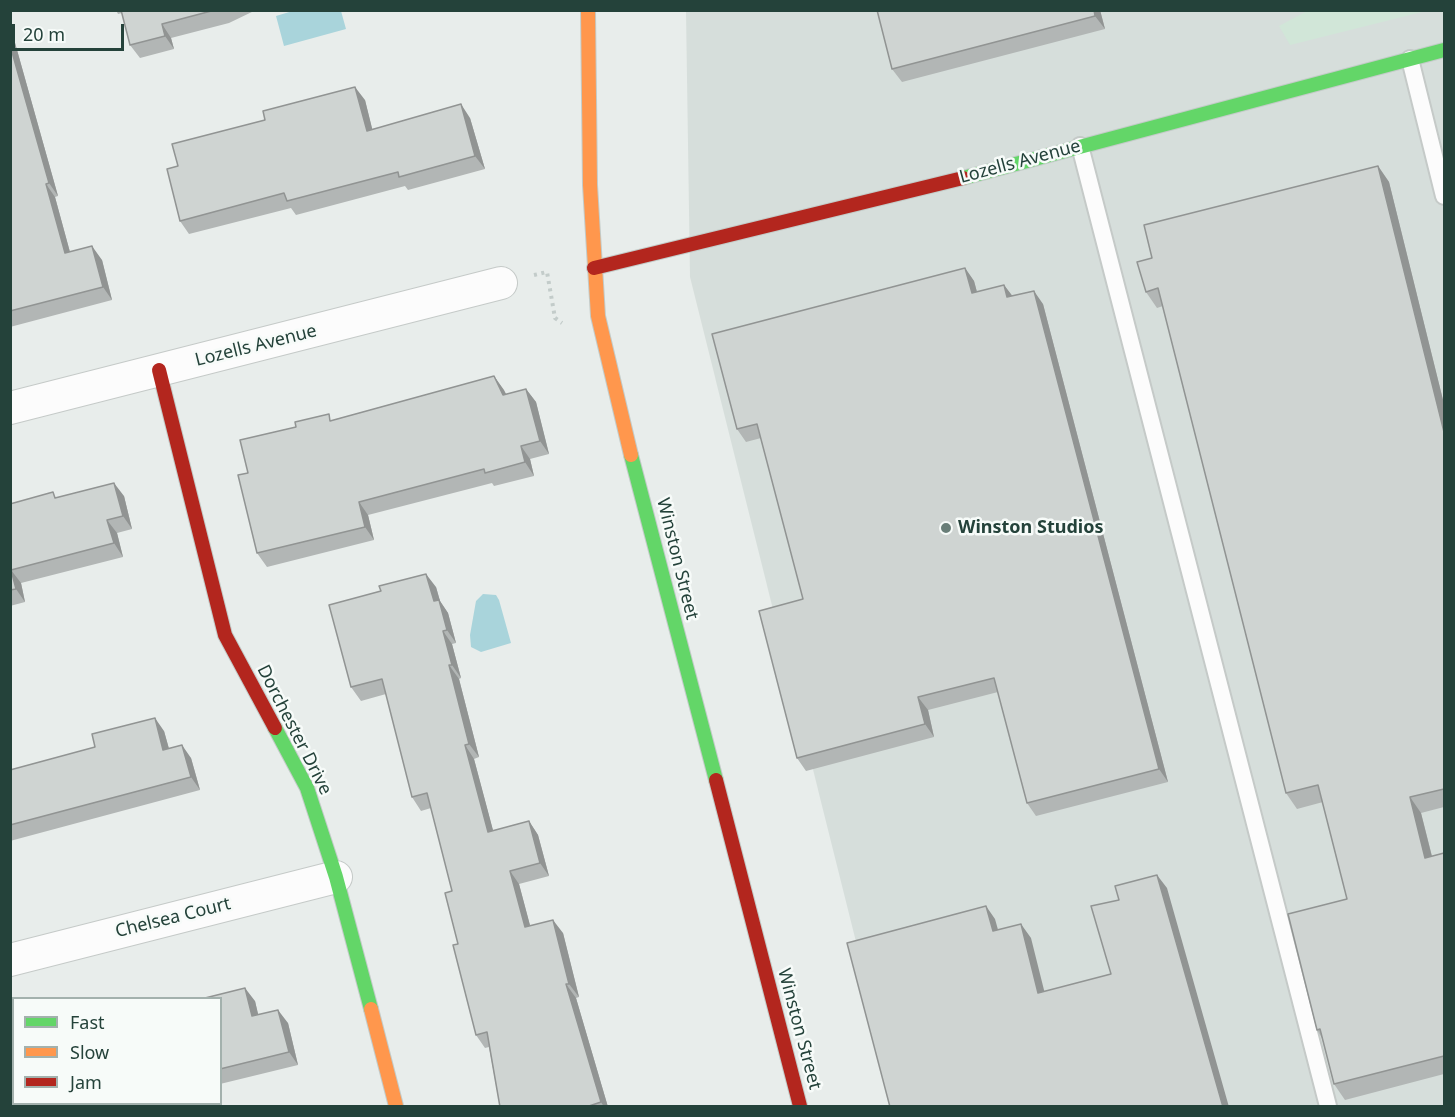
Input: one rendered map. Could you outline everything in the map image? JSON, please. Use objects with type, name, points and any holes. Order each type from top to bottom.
[{"type":"street","name":"Winston Street","points":[[588,10],[590,185],[598,316],[613,384],[800,1107]]},
{"type":"street","name":"Lozells Avenue","points":[[594,268],[871,202],[1444,50]]},
{"type":"street","name":"Lozells Avenue","points":[[10,408],[501,283]]},
{"type":"street","name":"Dorchester Drive","points":[[159,370],[225,635],[307,788],[336,877],[396,1107]]},
{"type":"street","name":"Chelsea Court","points":[[10,960],[336,877]]},
{"type":"lane","points":[[1410,59],[1444,196]]},
{"type":"lane","points":[[1080,146],[1328,1107]]},
{"type":"path","points":[[501,283],[547,272],[555,318],[562,322]]},
{"type":"shaded area","points":[[686,11],[1444,11],[1444,1106],[897,1106],[690,277]]},
{"type":"green space","points":[[1309,10],[1426,11],[1290,45],[1279,26]]},
{"type":"water","points":[[296,10],[341,11],[346,29],[284,46],[276,16]]},
{"type":"water","points":[[483,594],[496,595],[499,600],[511,643],[481,652],[471,647],[470,635],[476,601]]},
{"type":"building","points":[[121,10],[215,10],[162,24],[165,36],[130,45]]},
{"type":"building","points":[[877,10],[1094,10],[1095,16],[892,69]]},
{"type":"building","points":[[10,45],[49,183],[46,184],[65,253],[92,246],[103,287],[10,311]]},
{"type":"building","points":[[355,87],[367,131],[461,104],[475,156],[399,177],[398,172],[287,201],[284,193],[180,221],[167,169],[178,166],[172,144],[265,120],[263,111]]},
{"type":"building","points":[[1378,166],[1444,432],[1444,789],[1410,797],[1425,858],[1444,853],[1444,1056],[1334,1084],[1320,1029],[1317,1030],[1288,914],[1347,899],[1318,785],[1286,793],[1158,288],[1146,292],[1137,262],[1152,258],[1144,225]]},
{"type":"building","name":"Winston Studios","points":[[965,268],[972,293],[1004,285],[1007,297],[1034,291],[1159,769],[1027,803],[994,678],[918,697],[925,724],[797,758],[759,611],[803,599],[757,424],[737,429],[712,334]]},
{"type":"building","points":[[494,376],[503,395],[526,389],[540,441],[521,446],[525,462],[485,473],[484,469],[359,502],[365,527],[257,553],[238,475],[248,473],[240,440],[296,427],[295,422],[329,414],[330,421]]},
{"type":"building","points":[[114,483],[123,516],[107,520],[114,543],[11,570],[16,589],[10,590],[10,504],[53,492],[55,498]]},
{"type":"building","points":[[426,574],[434,601],[439,600],[447,630],[443,631],[452,665],[449,665],[469,744],[465,745],[488,832],[529,821],[540,863],[510,871],[525,927],[553,920],[569,984],[566,984],[601,1102],[586,1107],[500,1107],[487,1032],[476,1035],[453,945],[458,944],[445,893],[452,891],[427,793],[412,797],[382,679],[351,687],[329,605],[381,591],[379,586]]},
{"type":"building","points":[[155,718],[163,750],[182,745],[191,777],[10,825],[10,770],[95,747],[92,734]]},
{"type":"building","points":[[1157,875],[1223,1107],[890,1107],[847,943],[986,906],[993,931],[1021,924],[1038,993],[1111,974],[1091,906],[1119,900],[1115,886]]},
{"type":"building","points":[[245,988],[252,1016],[278,1010],[289,1052],[222,1069],[222,997],[209,997]]},
{"type":"building","points":[[10,1074],[12,1074],[12,1105],[131,1105],[132,1107],[10,1107]]},
{"type":"traffic: fast","points":[[963,178],[1444,50]]},
{"type":"traffic: fast","points":[[631,455],[716,780]]},
{"type":"traffic: fast","points":[[275,728],[307,788],[336,877],[371,1009]]},
{"type":"traffic: slow","points":[[588,10],[590,185],[598,316],[631,455]]},
{"type":"traffic: slow","points":[[371,1009],[396,1106]]},
{"type":"traffic: jam","points":[[594,268],[963,178]]},
{"type":"traffic: jam","points":[[159,370],[225,635],[275,728]]},
{"type":"traffic: jam","points":[[716,780],[800,1106]]},
{"type":"place","name":"Winston Studios","points":[[946,528]]}]
